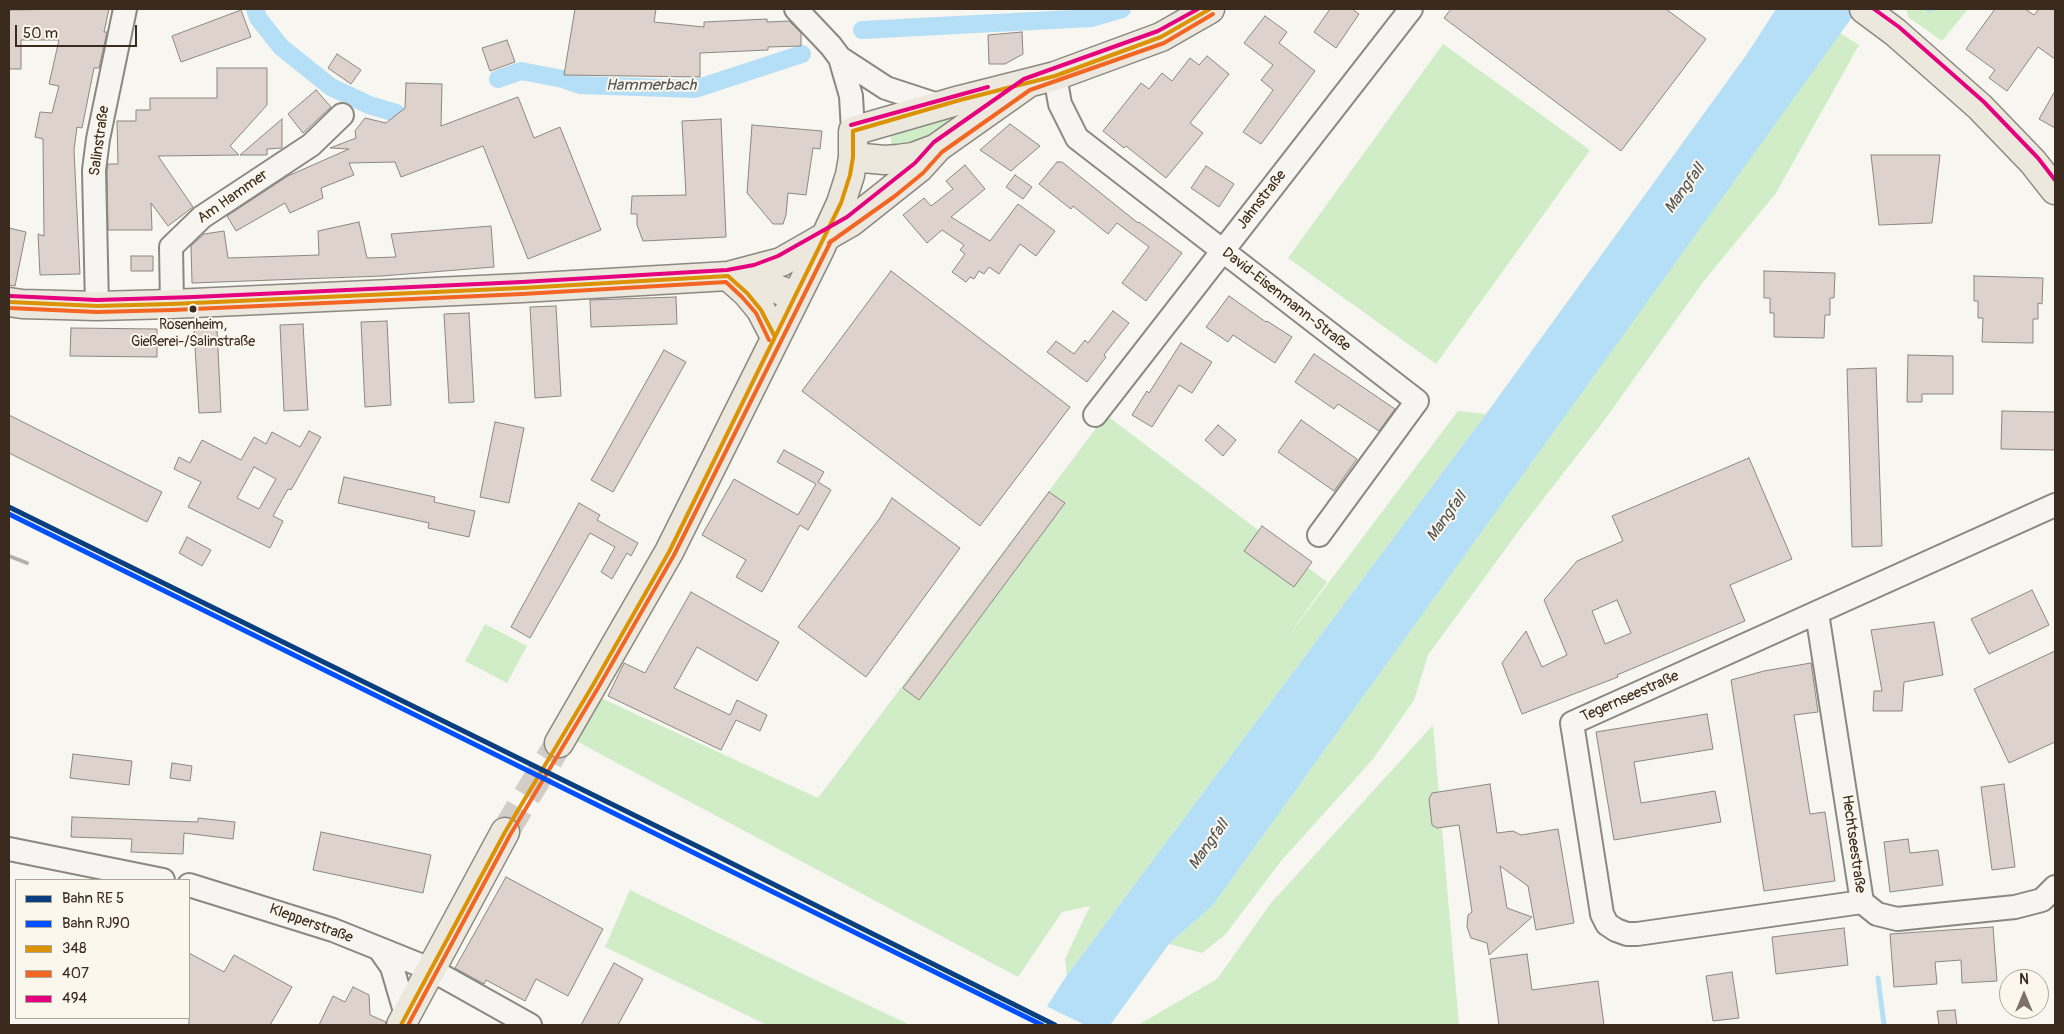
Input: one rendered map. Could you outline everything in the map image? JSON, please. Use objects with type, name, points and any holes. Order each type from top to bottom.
[{"type":"main road","points":[[853,144],[941,106],[1055,76],[1161,37],[1210,9]]},
{"type":"main road","points":[[1864,9],[1895,32],[1980,107],[2033,162],[2055,190]]},
{"type":"main road","points":[[9,302],[97,306],[172,304],[502,289],[728,276],[781,262],[851,222],[919,168],[938,147],[1027,84]]},
{"type":"main road","points":[[853,144],[884,160],[913,157],[938,147]]},
{"type":"main road","points":[[559,742],[669,552],[825,238],[841,203],[850,175],[853,144]]},
{"type":"main road","points":[[728,276],[754,281],[796,296]]},
{"type":"main road","points":[[728,276],[747,293],[761,310],[775,336]]},
{"type":"main road","points":[[404,1020],[505,832]]},
{"type":"street","name":"Salinstraße","points":[[97,306],[94,170],[98,139],[125,9]]},
{"type":"street","points":[[796,9],[840,58],[886,88],[941,106]]},
{"type":"street","name":"Jahnstraße","points":[[1095,415],[1411,9]]},
{"type":"street","points":[[840,58],[851,96],[853,144]]},
{"type":"street","name":"David-Eisenmann-Straße","points":[[1055,76],[1060,104],[1077,138],[1416,401],[1319,535]]},
{"type":"street","name":"Am Hammer","points":[[172,304],[171,247],[202,217],[311,145],[342,115]]},
{"type":"street","name":"Tegernseestraße","points":[[1862,902],[1637,934],[1627,934],[1616,930],[1607,924],[1602,914],[1572,723],[2055,505]]},
{"type":"street","name":"Hechtseestraße","points":[[1817,613],[1862,902],[1877,914],[1897,919],[2016,907],[2042,900],[2055,887]]},
{"type":"street","points":[[9,849],[158,879]]},
{"type":"street","name":"Klepperstraße","points":[[190,886],[333,930],[430,970],[530,1025]]},
{"type":"street","points":[[380,950],[392,967],[404,1020]]},
{"type":"green space","points":[[1907,9],[1968,9],[1942,41],[1908,17]]},
{"type":"green space","points":[[1840,33],[1859,45],[1776,193],[1703,282],[1603,422],[1523,525],[1428,655],[1414,700],[1373,759],[1281,861],[1225,935],[1202,953],[1169,944],[1213,905]]},
{"type":"green space","points":[[1443,44],[1590,150],[1436,364],[1288,258]]},
{"type":"green space","points":[[979,102],[923,143],[892,150],[890,130]]},
{"type":"green space","points":[[1458,411],[1486,414],[1067,975],[1065,959],[1090,906],[1062,912],[1018,977],[576,741],[601,698],[818,798],[1106,415],[1327,582],[1284,642]]},
{"type":"green space","points":[[485,624],[527,646],[507,683],[465,661]]},
{"type":"green space","points":[[1433,725],[1459,1025],[1138,1025],[1217,979],[1271,903]]},
{"type":"green space","points":[[630,890],[910,1025],[767,1025],[605,947]]},
{"type":"water","name":"Mangfall","points":[[1776,9],[1858,9],[1213,905],[1169,944],[1110,1025],[1035,1025],[1067,975],[1486,414],[1747,54]]},
{"type":"pier","points":[[1044,1005],[1085,1025],[1032,1025]]},
{"type":"building","points":[[109,9],[104,32],[107,32],[99,68],[94,68],[82,128],[77,127],[74,150],[80,274],[40,275],[38,234],[44,236],[43,139],[35,137],[40,112],[52,113],[59,86],[49,84],[59,40],[21,40],[21,69],[9,69],[9,10]]},
{"type":"building","points":[[575,9],[656,9],[654,22],[704,27],[704,22],[767,19],[767,22],[789,21],[801,33],[801,46],[768,47],[768,50],[700,53],[700,77],[564,75]]},
{"type":"building","points":[[1330,9],[1352,9],[1359,14],[1336,48],[1314,32]]},
{"type":"building","points":[[1451,9],[1666,9],[1706,39],[1621,151],[1444,18]]},
{"type":"building","points":[[1995,9],[2025,9],[2034,15],[2039,9],[2055,9],[2055,59],[2038,47],[2007,91],[1989,78],[1995,70],[1966,49]]},
{"type":"building","points":[[241,10],[251,37],[181,62],[172,36]]},
{"type":"building","points":[[1265,16],[1287,32],[1279,43],[1315,71],[1261,144],[1243,132],[1273,90],[1261,80],[1273,65],[1244,43]]},
{"type":"building","points":[[1022,32],[1023,54],[1005,64],[989,64],[988,35]]},
{"type":"building","points":[[507,40],[515,62],[490,71],[482,48]]},
{"type":"building","points":[[337,54],[361,70],[351,84],[328,68]]},
{"type":"building","points":[[1207,56],[1229,74],[1190,123],[1203,133],[1166,178],[1126,146],[1124,148],[1103,131],[1141,83],[1149,89],[1162,73],[1172,81],[1190,58],[1199,65]]},
{"type":"building","points":[[217,68],[267,68],[267,105],[230,146],[239,155],[158,156],[193,207],[168,226],[151,203],[152,230],[108,230],[107,171],[108,164],[118,164],[117,121],[136,121],[136,110],[150,110],[150,98],[217,98]]},
{"type":"building","points":[[406,83],[442,84],[441,126],[518,97],[534,138],[560,127],[601,230],[528,259],[483,146],[401,177],[395,162],[349,163],[354,175],[321,188],[323,198],[290,213],[285,203],[236,231],[227,216],[288,176],[349,149],[330,148],[356,138],[355,131],[365,118],[386,123],[405,108]]},
{"type":"building","points":[[316,90],[331,107],[303,133],[288,114]]},
{"type":"building","points":[[2055,91],[2055,128],[2039,119]]},
{"type":"building","points":[[282,119],[282,148],[267,149],[267,155],[240,155]]},
{"type":"building","points":[[721,119],[726,237],[643,241],[637,225],[637,214],[631,214],[632,196],[686,195],[682,121]]},
{"type":"building","points":[[1010,124],[1040,146],[1011,171],[980,150]]},
{"type":"building","points":[[752,125],[822,131],[820,149],[813,148],[806,195],[788,193],[786,215],[783,224],[773,224],[747,193]]},
{"type":"building","points":[[1871,155],[1940,155],[1932,223],[1879,225]]},
{"type":"building","points":[[1057,162],[1062,162],[1138,223],[1182,253],[1146,301],[1122,283],[1149,247],[1117,223],[1108,234],[1073,206],[1071,209],[1039,184]]},
{"type":"building","points":[[965,165],[985,189],[951,217],[990,241],[1018,204],[1055,231],[1036,256],[1020,244],[999,274],[989,267],[984,274],[979,271],[974,279],[970,277],[966,282],[952,272],[965,254],[960,250],[964,245],[942,230],[927,243],[903,215],[924,198],[931,206],[953,189],[946,181]]},
{"type":"building","points":[[1206,166],[1234,184],[1219,207],[1191,188]]},
{"type":"building","points":[[1015,175],[1032,187],[1023,199],[1006,187]]},
{"type":"building","points":[[359,222],[367,258],[396,257],[391,234],[491,226],[494,267],[382,276],[192,283],[191,246],[204,234],[224,231],[228,258],[319,255],[318,231]]},
{"type":"building","points":[[9,228],[26,232],[15,286],[9,285]]},
{"type":"building","points":[[131,256],[153,256],[153,271],[131,271]]},
{"type":"building","points":[[891,271],[1070,407],[980,526],[802,391]]},
{"type":"building","points":[[1764,271],[1835,273],[1834,298],[1830,298],[1830,315],[1825,315],[1824,338],[1774,337],[1774,313],[1770,313],[1770,298],[1764,298]]},
{"type":"building","points":[[1974,276],[2043,278],[2042,304],[2038,303],[2038,319],[2033,319],[2033,343],[1982,342],[1983,318],[1978,318],[1978,301],[1974,301]]},
{"type":"building","points":[[1229,296],[1266,322],[1292,337],[1275,363],[1233,335],[1228,342],[1206,327]]},
{"type":"building","points":[[676,297],[677,324],[591,327],[590,300]]},
{"type":"building","points":[[556,306],[561,396],[535,398],[530,307]]},
{"type":"building","points":[[1113,311],[1129,323],[1104,355],[1106,357],[1087,382],[1047,352],[1056,341],[1074,354],[1085,340],[1088,343]]},
{"type":"building","points":[[469,313],[474,402],[449,403],[444,314]]},
{"type":"building","points":[[387,321],[391,405],[365,407],[361,322]]},
{"type":"building","points":[[303,324],[308,410],[284,411],[280,325]]},
{"type":"building","points":[[71,328],[157,329],[157,357],[70,356]]},
{"type":"building","points":[[217,329],[221,412],[199,413],[194,330]]},
{"type":"building","points":[[1181,343],[1212,362],[1192,393],[1179,385],[1152,427],[1132,415],[1147,391],[1149,393]]},
{"type":"building","points":[[664,350],[686,362],[613,492],[591,480]]},
{"type":"building","points":[[1314,354],[1395,409],[1379,431],[1338,404],[1334,409],[1295,382]]},
{"type":"building","points":[[1908,355],[1953,356],[1953,394],[1922,394],[1922,402],[1907,402]]},
{"type":"building","points":[[1876,368],[1882,546],[1852,547],[1847,369]]},
{"type":"building","points":[[2002,411],[2055,412],[2055,450],[2001,449]]},
{"type":"building","points":[[9,415],[162,492],[147,522],[9,453]]},
{"type":"building","points":[[1301,420],[1357,459],[1334,491],[1278,452]]},
{"type":"building","points":[[495,422],[524,428],[509,503],[480,497]]},
{"type":"building","points":[[1218,425],[1236,440],[1223,456],[1205,440]]},
{"type":"building","points":[[309,431],[321,437],[291,490],[288,489],[273,516],[283,521],[270,548],[188,507],[201,482],[174,469],[179,457],[190,463],[202,440],[241,460],[254,437],[266,444],[272,432],[300,447]],"holes":[[[254,467],[276,479],[259,509],[237,498]]]},
{"type":"building","points":[[784,450],[824,472],[818,482],[831,490],[808,530],[800,525],[762,592],[736,577],[746,560],[702,535],[734,479],[798,515],[816,484],[777,462]]},
{"type":"building","points":[[1749,458],[1792,559],[1730,585],[1745,621],[1617,675],[1618,677],[1522,714],[1502,663],[1526,631],[1542,667],[1567,655],[1544,600],[1577,561],[1623,541],[1612,516]],"holes":[[[1617,600],[1631,633],[1605,644],[1592,611]]]},
{"type":"building","points":[[344,477],[435,497],[434,502],[475,511],[469,537],[428,528],[429,523],[338,503]]},
{"type":"building","points":[[1049,492],[1065,503],[919,700],[903,688]]},
{"type":"building","points":[[892,498],[960,548],[866,677],[798,627],[880,518]]},
{"type":"building","points":[[579,503],[600,515],[597,520],[638,543],[631,556],[627,553],[612,579],[601,572],[615,547],[590,533],[530,638],[511,627]]},
{"type":"building","points":[[1262,526],[1312,562],[1294,587],[1244,551]]},
{"type":"building","points":[[187,537],[211,550],[202,566],[179,553]]},
{"type":"building","points":[[2032,590],[2049,625],[1989,654],[1971,619]]},
{"type":"building","points":[[691,592],[779,642],[757,681],[697,647],[674,688],[730,715],[737,700],[767,715],[760,731],[736,720],[721,750],[608,696],[624,663],[645,673]]},
{"type":"building","points":[[1934,622],[1943,675],[1904,682],[1902,711],[1873,711],[1874,691],[1882,691],[1871,630]]},
{"type":"building","points":[[2055,651],[2055,742],[2009,763],[1974,689]]},
{"type":"building","points":[[1811,663],[1818,712],[1794,715],[1810,814],[1825,812],[1835,881],[1764,891],[1731,680],[1764,671]]},
{"type":"building","points":[[1707,714],[1713,749],[1634,762],[1641,803],[1715,791],[1721,822],[1614,840],[1596,732]]},
{"type":"building","points":[[73,754],[132,761],[129,785],[70,778]]},
{"type":"building","points":[[172,763],[192,766],[190,781],[170,778]]},
{"type":"building","points":[[1490,784],[1497,833],[1513,831],[1521,835],[1558,829],[1574,923],[1536,930],[1528,886],[1500,866],[1507,908],[1532,917],[1489,955],[1487,943],[1471,938],[1467,927],[1468,915],[1472,912],[1459,825],[1437,828],[1432,825],[1429,799],[1432,793]]},
{"type":"building","points":[[2004,784],[2015,867],[1992,870],[1981,787]]},
{"type":"building","points":[[72,817],[198,822],[198,818],[235,822],[233,839],[184,833],[183,854],[131,852],[132,839],[71,837]]},
{"type":"building","points":[[321,832],[431,855],[423,893],[313,870]]},
{"type":"building","points":[[1908,839],[1910,853],[1938,850],[1943,885],[1890,892],[1884,842]]},
{"type":"building","points":[[506,877],[603,929],[568,996],[536,979],[525,1001],[486,980],[484,984],[455,968]]},
{"type":"building","points":[[1993,927],[1997,981],[1962,983],[1961,960],[1935,962],[1937,984],[1894,987],[1890,934]]},
{"type":"building","points":[[1844,928],[1848,965],[1776,974],[1772,937]]},
{"type":"building","points":[[190,954],[224,972],[234,955],[292,987],[270,1025],[189,1025]]},
{"type":"building","points":[[1527,954],[1532,990],[1598,981],[1604,1025],[1499,1025],[1490,959]]},
{"type":"building","points":[[614,963],[643,979],[618,1025],[581,1025]]},
{"type":"building","points":[[1732,972],[1739,1018],[1713,1021],[1706,976]]},
{"type":"building","points":[[353,987],[369,995],[370,1015],[386,1022],[385,1025],[319,1025],[333,996],[345,1002]]},
{"type":"building","points":[[1955,1010],[1957,1025],[1939,1025],[1937,1011]]},
{"type":"waterway","name":"Hammerbach","points":[[255,9],[258,18],[281,47],[331,87],[369,105],[396,113]]},
{"type":"waterway","name":"Hammerbach","points":[[862,30],[1091,18],[1122,9]]},
{"type":"waterway","name":"Hammerbach","points":[[498,79],[521,71],[563,79],[580,85],[695,89],[802,54]]},
{"type":"waterway","points":[[1878,978],[1884,1025]]},
{"type":"tunnel","points":[[505,832],[559,743]]},
{"type":"railway","points":[[9,556],[27,563]]},
{"type":"transit line","name":"494","points":[[10,296],[97,300],[194,297],[522,282],[727,270],[754,265],[778,256],[847,217],[915,163],[934,142],[1024,79],[1158,31],[1198,9]]},
{"type":"transit line","name":"348","points":[[401,1025],[505,832],[593,685],[669,552],[841,203],[850,175],[853,157],[853,131],[960,100],[1055,76],[1161,37],[1210,9]]},
{"type":"transit line","name":"494","points":[[1874,9],[1899,27],[1984,102],[2038,158],[2055,180]]},
{"type":"transit line","name":"407","points":[[829,243],[895,196],[923,173],[942,152],[1030,90],[1164,43],[1213,14]]},
{"type":"transit line","name":"494","points":[[851,125],[988,87]]},
{"type":"transit line","name":"407","points":[[408,1025],[510,835],[598,688],[674,555],[831,241]]},
{"type":"transit line","name":"348","points":[[9,302],[97,306],[172,304],[522,288],[728,276],[747,293],[761,310],[775,337]]},
{"type":"transit line","name":"407","points":[[9,308],[97,312],[172,310],[522,294],[726,282],[756,313],[769,340]]},
{"type":"transit line","points":[[9,507],[1055,1025]]},
{"type":"rail line","name":"RJ90","points":[[9,514],[1042,1025]]},
{"type":"place","name":"Rosenheim, Gießerei-/Salinstraße","points":[[193,309]]}]
